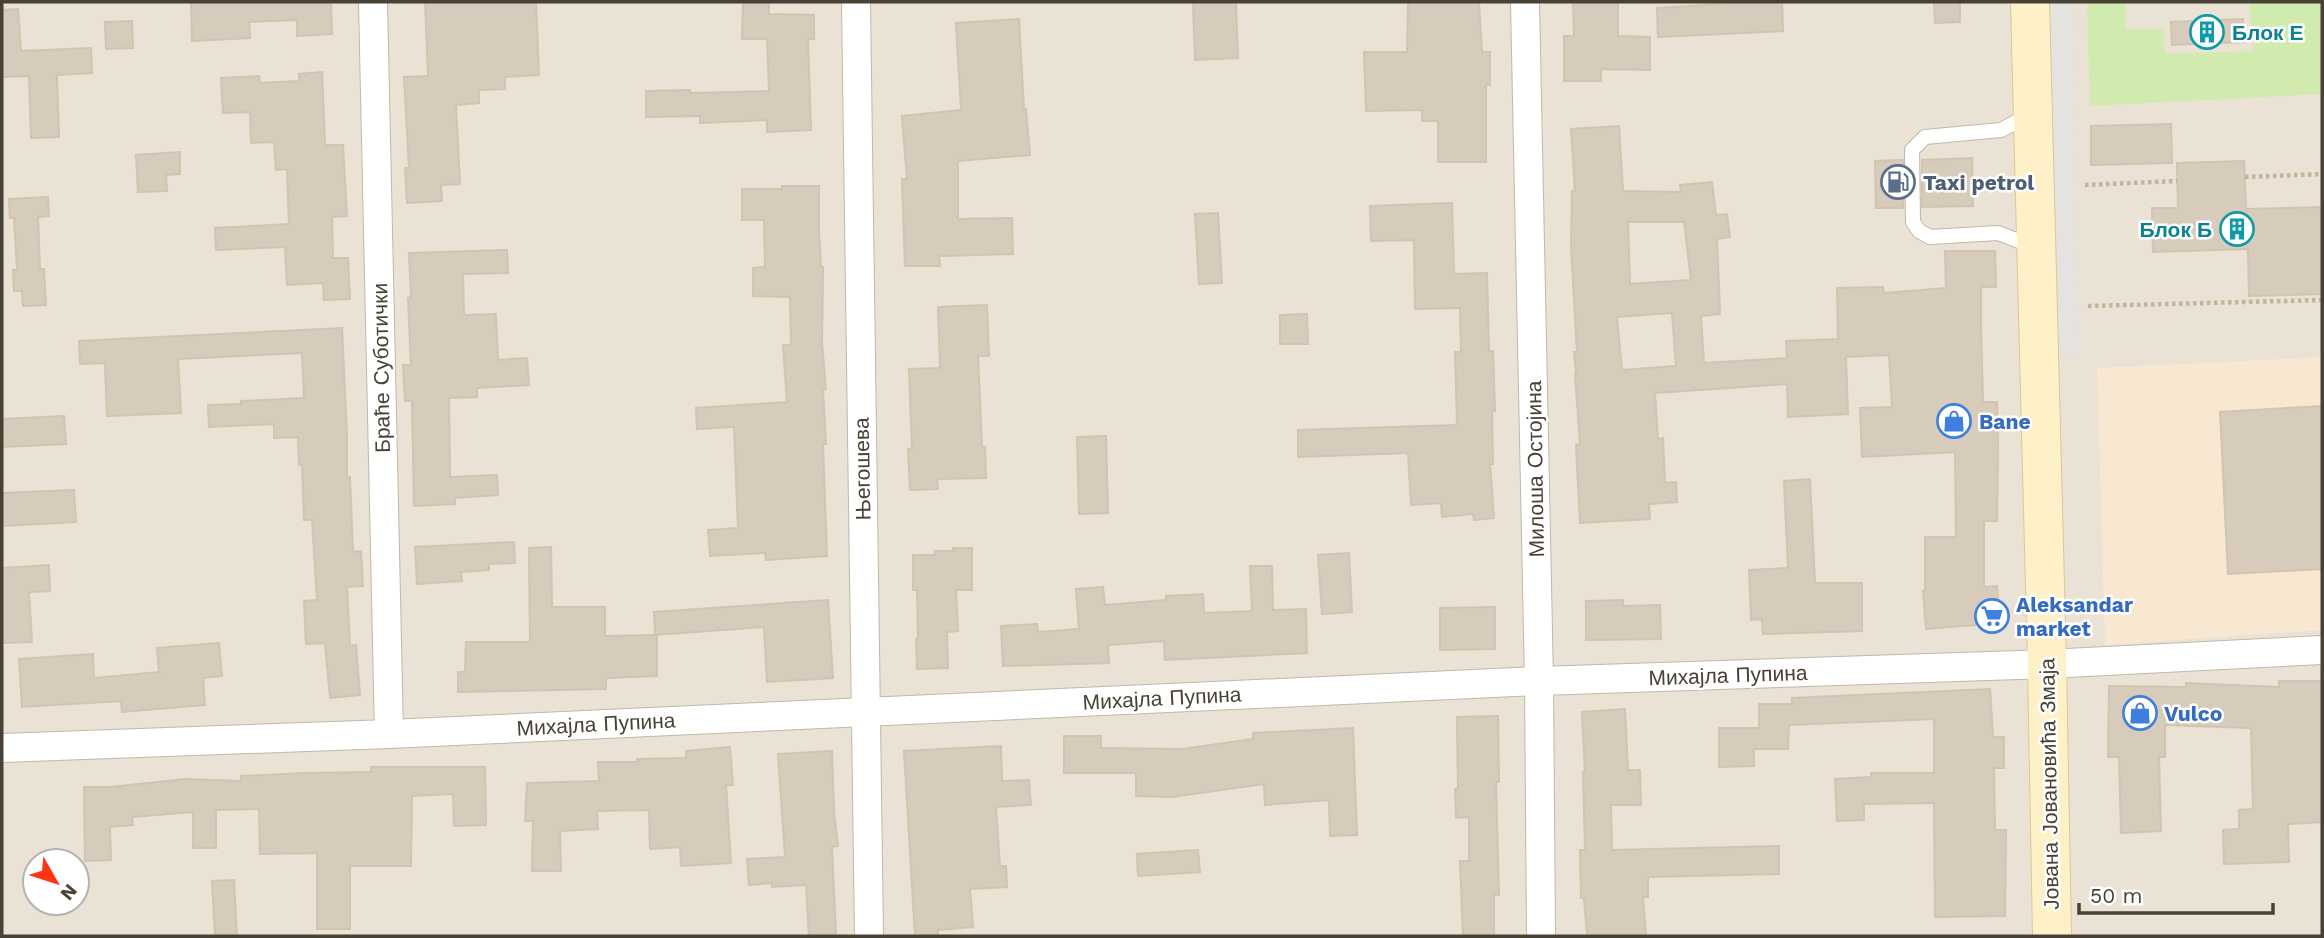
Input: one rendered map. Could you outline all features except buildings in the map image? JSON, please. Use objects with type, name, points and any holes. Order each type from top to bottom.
[{"type":"main road","name":"Јована Јовановића Змаја","points":[[2030,2],[2052,936]]},
{"type":"street","name":"Браће Суботички","points":[[373,2],[389,734]]},
{"type":"street","name":"Његошева","points":[[856,2],[869,936]]},
{"type":"street","name":"Милоша Остојина","points":[[1525,2],[1539,681],[1541,936]]},
{"type":"street","name":"Михајла Пупина","points":[[2,748],[389,734],[1539,681],[2047,664],[2322,650]]},
{"type":"lane","points":[[2033,112],[2001,130],[1924,137],[1912,150],[1913,222],[1919,231],[1930,236],[1998,233],[2036,247]]},
{"type":"path","points":[[2245,177],[2322,174]]},
{"type":"path","points":[[2084,185],[2177,181]]},
{"type":"path","points":[[2088,306],[2322,300]]},
{"type":"shaded area","points":[[2,2],[2322,2],[2322,936],[2,936]]},
{"type":"shaded area","points":[[2030,2],[2072,2],[2079,354],[2039,357]]},
{"type":"shaded area","points":[[2322,357],[2322,630],[2105,645],[2097,368]]},
{"type":"green space","points":[[2087,2],[2125,2],[2126,29],[2163,29],[2165,54],[2254,51],[2249,2],[2322,2],[2322,94],[2090,106]]},
{"type":"place","name":"Блок Е","points":[[2207,32]]},
{"type":"place","name":"Taxi petrol","points":[[1898,182]]},
{"type":"place","name":"Блок Б","points":[[2237,229]]},
{"type":"place","name":"Bane","points":[[1954,421]]},
{"type":"place","name":"Aleksandar market","points":[[1992,616]]},
{"type":"place","name":"Vulco","points":[[2140,713]]}]
